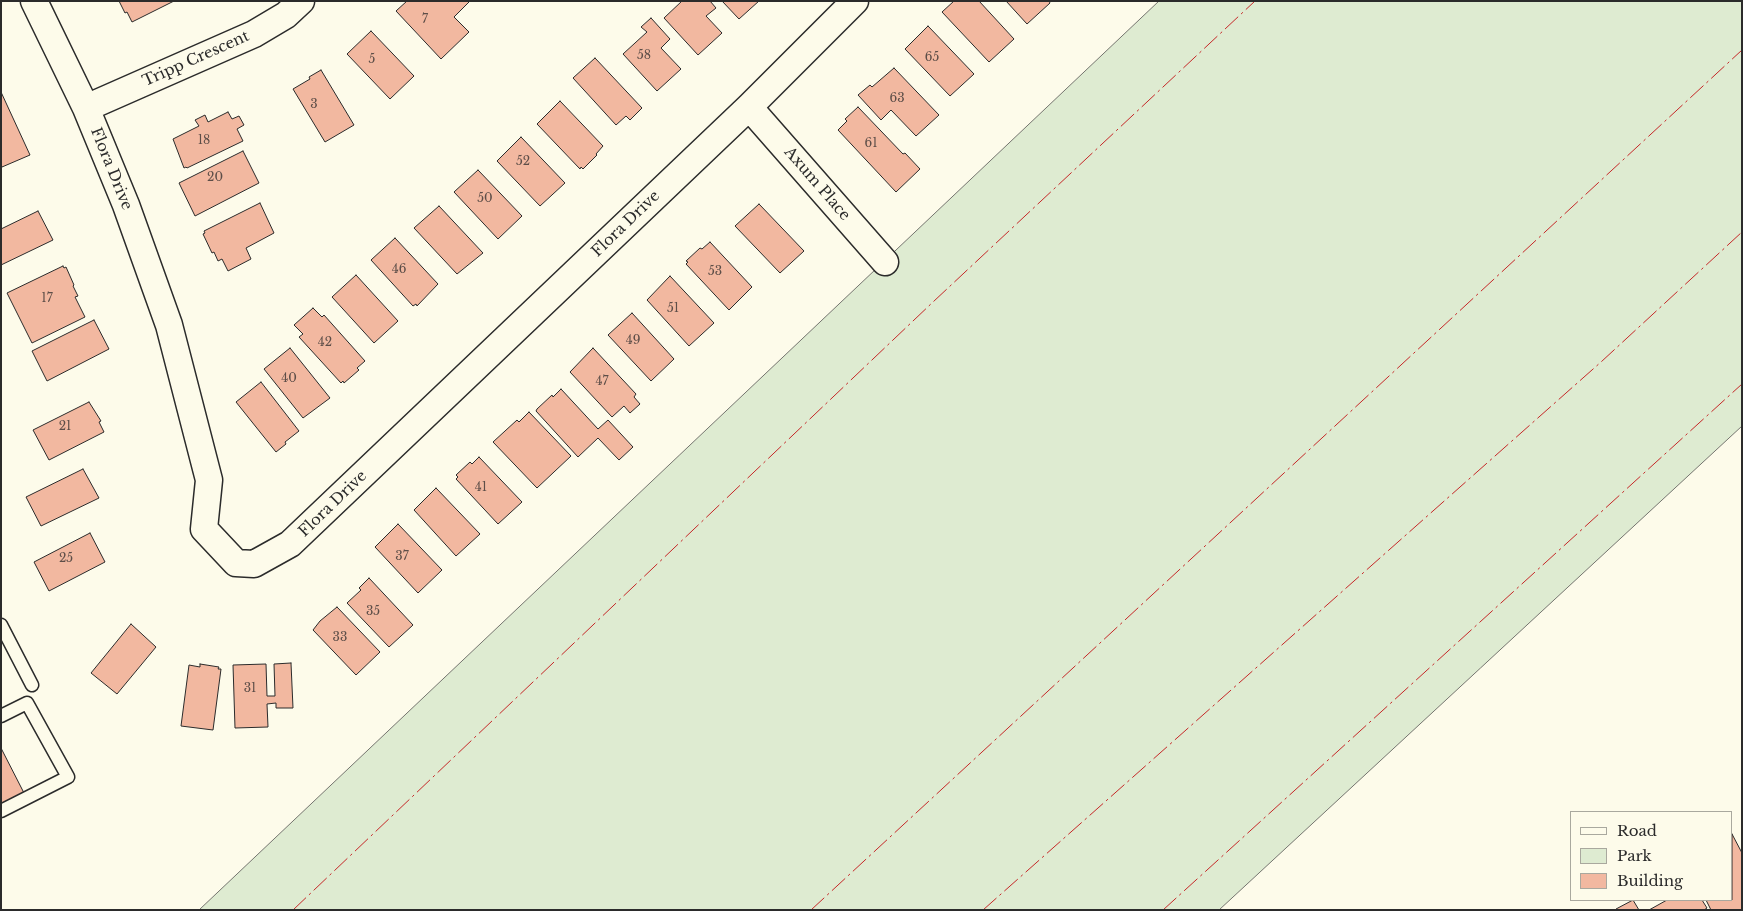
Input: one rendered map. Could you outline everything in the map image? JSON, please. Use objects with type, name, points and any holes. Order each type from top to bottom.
[{"type":"street","name":"Flora Drive","points":[[34,1],[86,108],[126,205],[169,325],[209,480],[204,529],[236,563],[254,564],[290,544],[749,107],[855,1]]},
{"type":"street","name":"Tripp Crescent","points":[[86,108],[254,34],[286,15],[301,1]]},
{"type":"street","name":"Axum Place","points":[[749,107],[886,262]]},
{"type":"lane","points":[[1,625],[32,685]]},
{"type":"lane","points":[[1,716],[27,703],[68,777],[1,811]]},
{"type":"green space","points":[[1159,1],[1742,1],[1742,426],[1219,910],[199,910]]},
{"type":"building","points":[[119,1],[174,1],[132,22]]},
{"type":"building","points":[[407,1],[470,1],[454,17],[469,32],[441,59],[396,11]]},
{"type":"building","points":[[682,1],[710,1],[716,8],[706,16],[722,33],[698,55],[664,18]]},
{"type":"building","points":[[722,1],[759,1],[739,19]]},
{"type":"building","points":[[954,1],[979,1],[1014,39],[989,62],[942,12]]},
{"type":"building","points":[[1006,1],[1049,1],[1050,3],[1027,24]]},
{"type":"building","points":[[651,18],[670,39],[661,48],[681,69],[657,91],[623,54],[647,32],[641,27]]},
{"type":"building","points":[[928,26],[974,74],[950,96],[905,49]]},
{"type":"building","points":[[371,31],[414,76],[390,99],[347,54]]},
{"type":"building","points":[[595,58],[642,108],[630,120],[626,116],[616,125],[573,78]]},
{"type":"building","points":[[894,68],[939,115],[916,136],[891,110],[881,120],[858,95],[870,85],[872,87]]},
{"type":"building","points":[[321,70],[354,125],[325,142],[293,89]]},
{"type":"building","points":[[1,92],[30,155],[2,167],[1,165]]},
{"type":"building","points":[[560,101],[603,146],[583,169],[581,167],[580,169],[537,124]]},
{"type":"building","points":[[858,107],[920,169],[896,192],[838,130],[847,121],[845,119]]},
{"type":"building","points":[[228,112],[232,119],[239,116],[244,125],[237,129],[243,141],[184,168],[173,139],[199,126],[195,120],[205,115],[208,122]]},
{"type":"building","points":[[521,137],[565,183],[540,206],[497,161]]},
{"type":"building","points":[[243,151],[259,183],[195,216],[179,183]]},
{"type":"building","points":[[478,170],[522,216],[498,239],[454,192]]},
{"type":"building","points":[[260,203],[274,233],[246,248],[251,259],[228,271],[222,259],[218,261],[214,252],[212,253],[203,234],[205,233],[204,231]]},
{"type":"building","points":[[759,204],[804,251],[780,273],[735,226]]},
{"type":"building","points":[[439,206],[483,253],[457,274],[414,228]]},
{"type":"building","points":[[38,211],[53,240],[1,265],[1,229]]},
{"type":"building","points":[[395,238],[438,284],[417,306],[416,304],[413,306],[371,260]]},
{"type":"building","points":[[710,242],[752,287],[729,310],[686,264],[688,262],[686,261],[700,248],[702,249]]},
{"type":"building","points":[[63,266],[64,268],[66,267],[74,285],[78,296],[75,297],[85,317],[32,343],[7,293]]},
{"type":"building","points":[[356,275],[398,321],[374,343],[332,297]]},
{"type":"building","points":[[670,276],[714,323],[689,346],[647,300]]},
{"type":"building","points":[[313,308],[322,317],[324,315],[365,361],[357,368],[359,370],[344,383],[343,381],[341,383],[299,337],[303,334],[294,325]]},
{"type":"building","points":[[632,313],[674,359],[651,381],[608,335]]},
{"type":"building","points":[[94,320],[109,349],[47,381],[32,351]]},
{"type":"building","points":[[290,348],[330,398],[303,418],[264,369]]},
{"type":"building","points":[[593,348],[636,394],[634,397],[640,404],[630,413],[624,406],[612,417],[570,372]]},
{"type":"building","points":[[261,382],[299,431],[276,452],[236,402]]},
{"type":"building","points":[[561,389],[598,429],[608,420],[633,447],[619,460],[598,438],[578,457],[536,411]]},
{"type":"building","points":[[89,402],[101,421],[99,422],[104,432],[49,460],[33,430]]},
{"type":"building","points":[[529,412],[571,456],[537,488],[493,442],[517,420],[519,422]]},
{"type":"building","points":[[479,457],[522,502],[498,524],[456,479],[458,477],[456,475],[470,462],[472,464]]},
{"type":"building","points":[[83,469],[99,498],[41,526],[26,497]]},
{"type":"building","points":[[436,488],[480,534],[456,556],[414,510]]},
{"type":"building","points":[[398,524],[442,570],[418,593],[375,547]]},
{"type":"building","points":[[90,533],[105,562],[49,591],[34,562]]},
{"type":"building","points":[[369,578],[413,625],[389,647],[347,603],[361,590],[359,588]]},
{"type":"building","points":[[337,607],[380,652],[356,675],[313,630],[320,621]]},
{"type":"building","points":[[131,624],[156,647],[117,694],[91,673]]},
{"type":"building","points":[[291,663],[293,708],[276,708],[276,703],[267,704],[268,727],[235,728],[233,665],[266,664],[267,696],[275,696],[274,664]]},
{"type":"building","points":[[200,664],[221,669],[213,730],[181,726],[189,665],[200,667]]},
{"type":"building","points":[[1,748],[24,793],[1,805]]},
{"type":"building","points":[[1733,836],[1742,853],[1742,910],[1711,910],[1706,901],[1733,901]]},
{"type":"building","points":[[1634,901],[1639,910],[1617,910]]},
{"type":"building","points":[[1665,901],[1703,901],[1707,908],[1704,910],[1649,910]]},
{"type":"power","points":[[293,910],[933,302],[1255,1]]},
{"type":"power","points":[[811,910],[1742,50]]},
{"type":"power","points":[[983,910],[1601,362],[1742,232]]},
{"type":"power","points":[[1163,910],[1742,384]]}]
